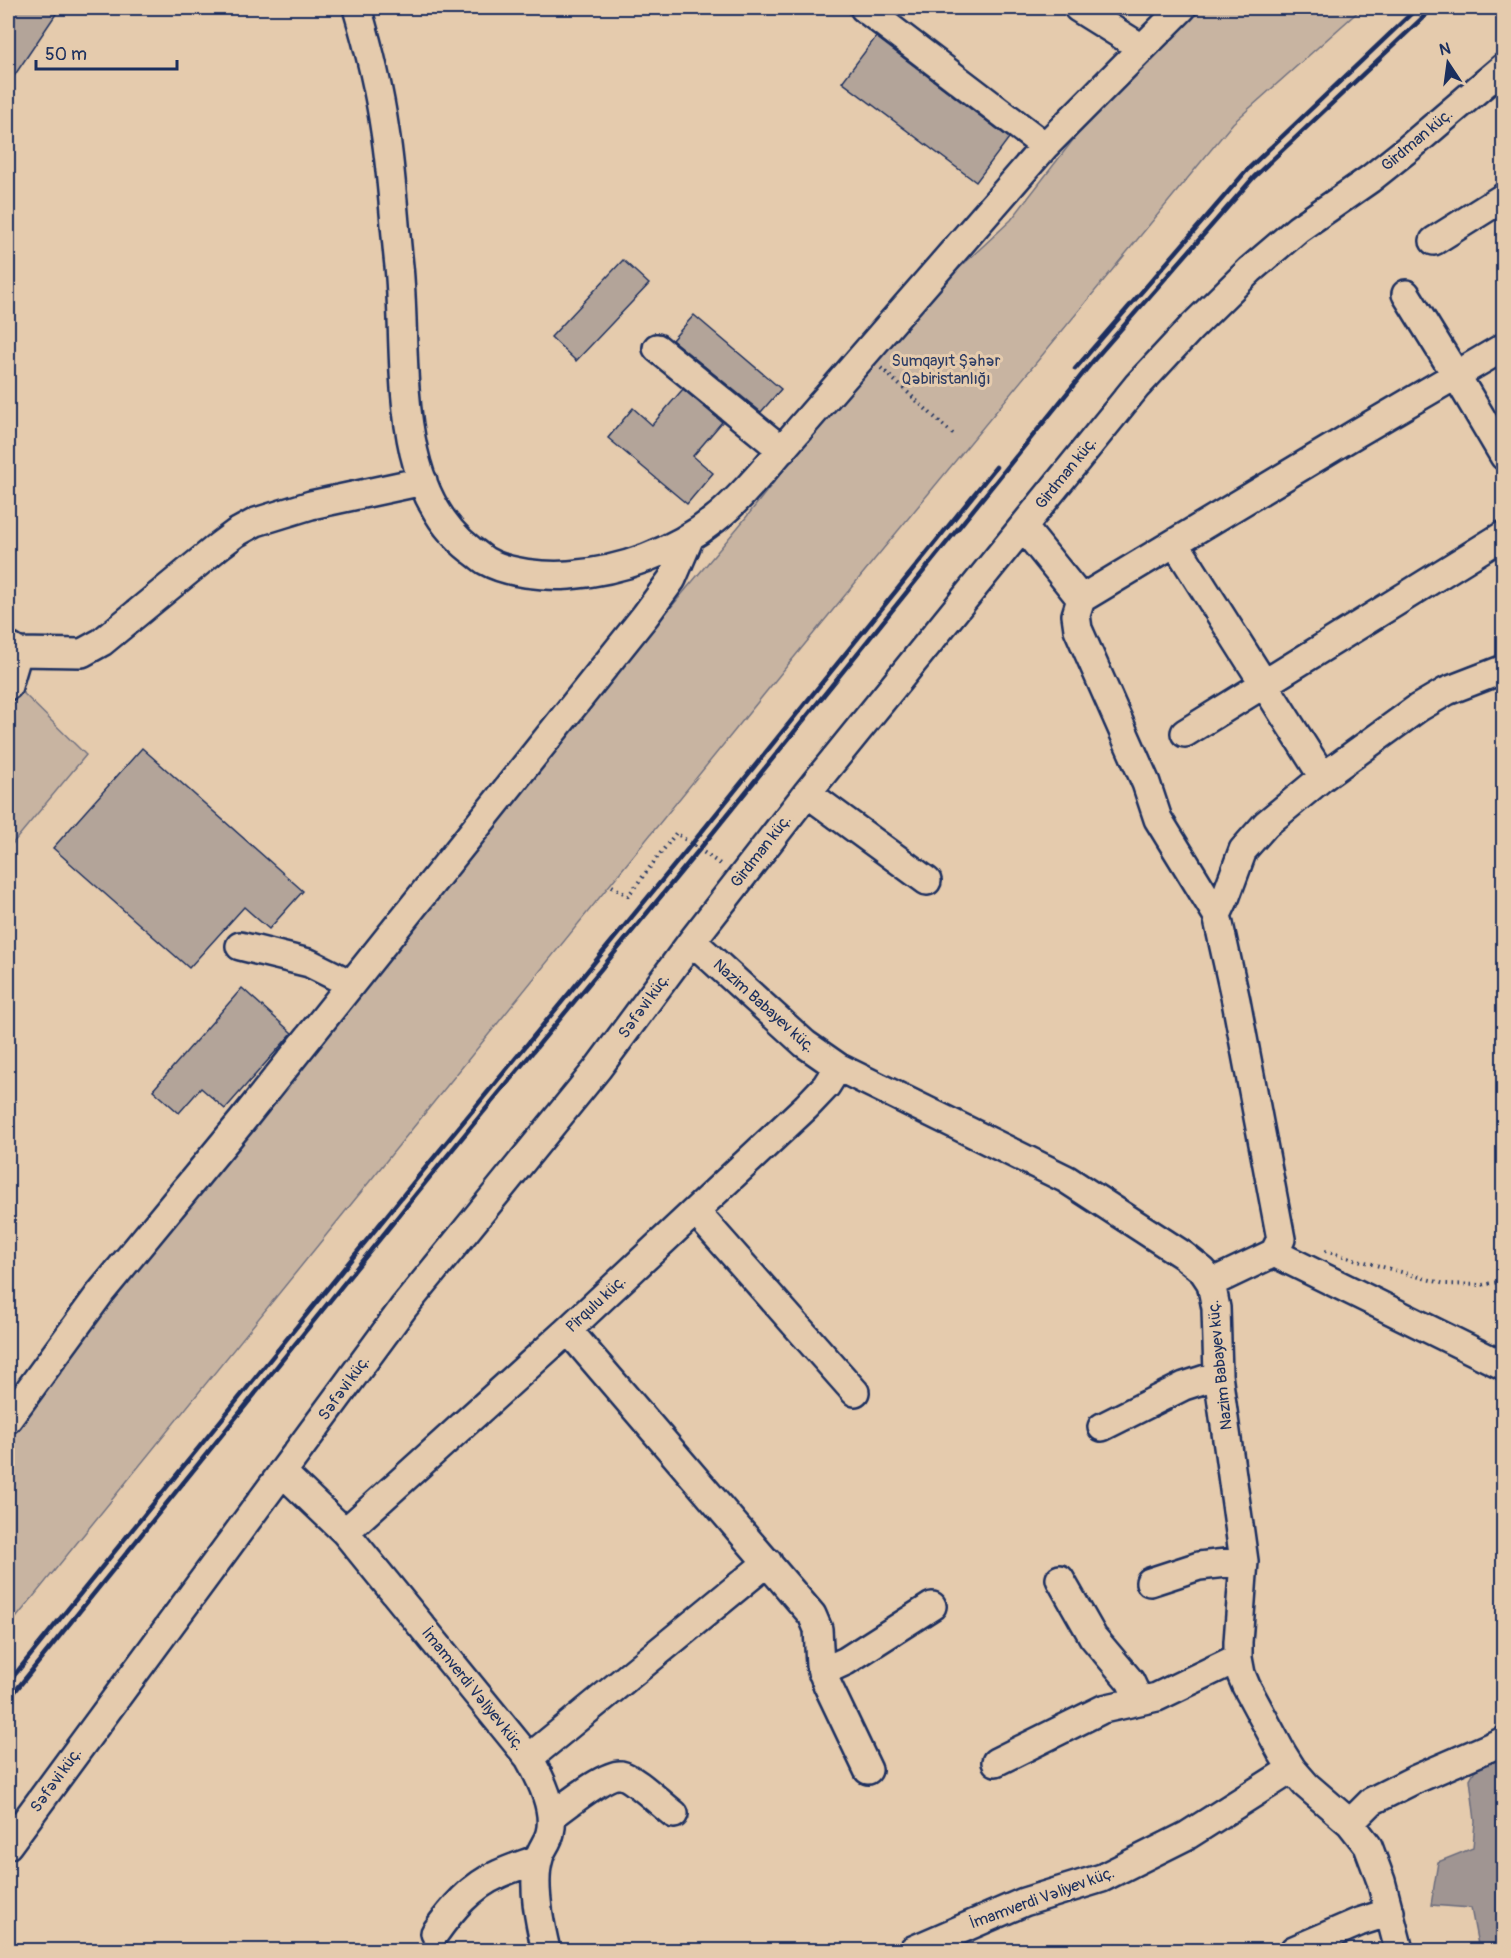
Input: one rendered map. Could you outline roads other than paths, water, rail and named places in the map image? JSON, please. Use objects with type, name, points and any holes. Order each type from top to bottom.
[{"type":"street","points":[[357,8],[386,133],[400,273],[407,404],[412,444],[423,481],[436,511],[456,538],[487,561],[520,572],[551,576],[590,574],[630,564],[690,537],[715,519],[738,498],[782,450],[1045,146],[1182,8]]},
{"type":"street","points":[[864,8],[1045,146]]},
{"type":"street","points":[[1078,8],[1142,48]]},
{"type":"street","name":"Girdman küç.","points":[[692,941],[807,793],[1137,386],[1250,270],[1298,229],[1370,179],[1409,148],[1503,67]]},
{"type":"street","points":[[1434,240],[1503,197]]},
{"type":"street","points":[[1406,294],[1503,456]]},
{"type":"street","points":[[1211,1283],[1274,1253],[1281,1239],[1236,1001],[1216,915],[1158,819],[1146,783],[1078,629],[1076,615],[1081,599],[1503,347]]},
{"type":"street","points":[[657,348],[782,450]]},
{"type":"street","points":[[8,687],[13,649],[82,653],[102,642],[220,545],[256,522],[311,505],[423,481]]},
{"type":"street","points":[[1023,527],[1081,599]]},
{"type":"street","points":[[1185,733],[1503,535]]},
{"type":"street","points":[[8,1419],[101,1292],[645,616],[672,579],[690,537]]},
{"type":"street","points":[[1175,543],[1323,777]]},
{"type":"street","points":[[1216,915],[1226,896],[1243,850],[1266,824],[1323,777],[1418,708],[1447,691],[1503,669]]},
{"type":"street","points":[[807,793],[927,881]]},
{"type":"street","name":"Nazim Babayev küç.","points":[[692,941],[805,1044],[838,1067],[1066,1179],[1184,1255],[1203,1271],[1211,1283],[1216,1308],[1218,1375],[1244,1561],[1238,1658],[1245,1686],[1292,1769],[1306,1785],[1350,1823],[1368,1846],[1390,1912],[1399,1950]]},
{"type":"street","name":"Səfəvi küç.","points":[[8,1845],[404,1307],[592,1076],[692,941]]},
{"type":"street","points":[[240,946],[309,963],[351,984]]},
{"type":"street","name":"Pirqulu küç.","points":[[345,1532],[568,1330],[806,1107],[826,1086],[838,1067]]},
{"type":"street","points":[[695,1211],[855,1392]]},
{"type":"street","points":[[1274,1253],[1503,1366]]},
{"type":"street","points":[[568,1330],[812,1616],[818,1629],[822,1672],[868,1770]]},
{"type":"street","points":[[1102,1427],[1184,1386],[1218,1375]]},
{"type":"street","name":"İmamverdi Vəliyev küç.","points":[[282,1472],[345,1532],[529,1758],[538,1774],[552,1816]]},
{"type":"street","points":[[1150,1582],[1199,1566],[1244,1561]]},
{"type":"street","points":[[529,1758],[768,1562]]},
{"type":"street","points":[[1060,1579],[1093,1637],[1130,1681],[1139,1700]]},
{"type":"street","points":[[822,1672],[846,1661],[932,1606]]},
{"type":"street","points":[[996,1762],[1103,1709],[1156,1697],[1238,1658]]},
{"type":"street","points":[[1350,1823],[1372,1802],[1414,1780],[1503,1741]]},
{"type":"street","name":"İmamverdi Vəliyev küç.","points":[[913,1950],[1024,1902],[1102,1878],[1188,1835],[1292,1769]]},
{"type":"street","points":[[546,1950],[540,1927],[536,1890],[538,1859],[550,1834],[552,1816],[606,1778],[618,1774],[628,1778],[674,1814]]},
{"type":"street","points":[[435,1933],[452,1909],[477,1887],[497,1874],[538,1859]]},
{"type":"street","points":[[1294,1950],[1359,1922],[1390,1912]]},
{"type":"railway","points":[[1075,369],[1247,170],[1417,8]]},
{"type":"railway","points":[[8,1700],[1093,361],[1254,177],[1433,8]]},
{"type":"railway","points":[[8,1683],[996,467]]},
{"type":"park label","name":"Sumqayıt Şəhər Qəbiristanlığı","points":[[946,370]]}]
